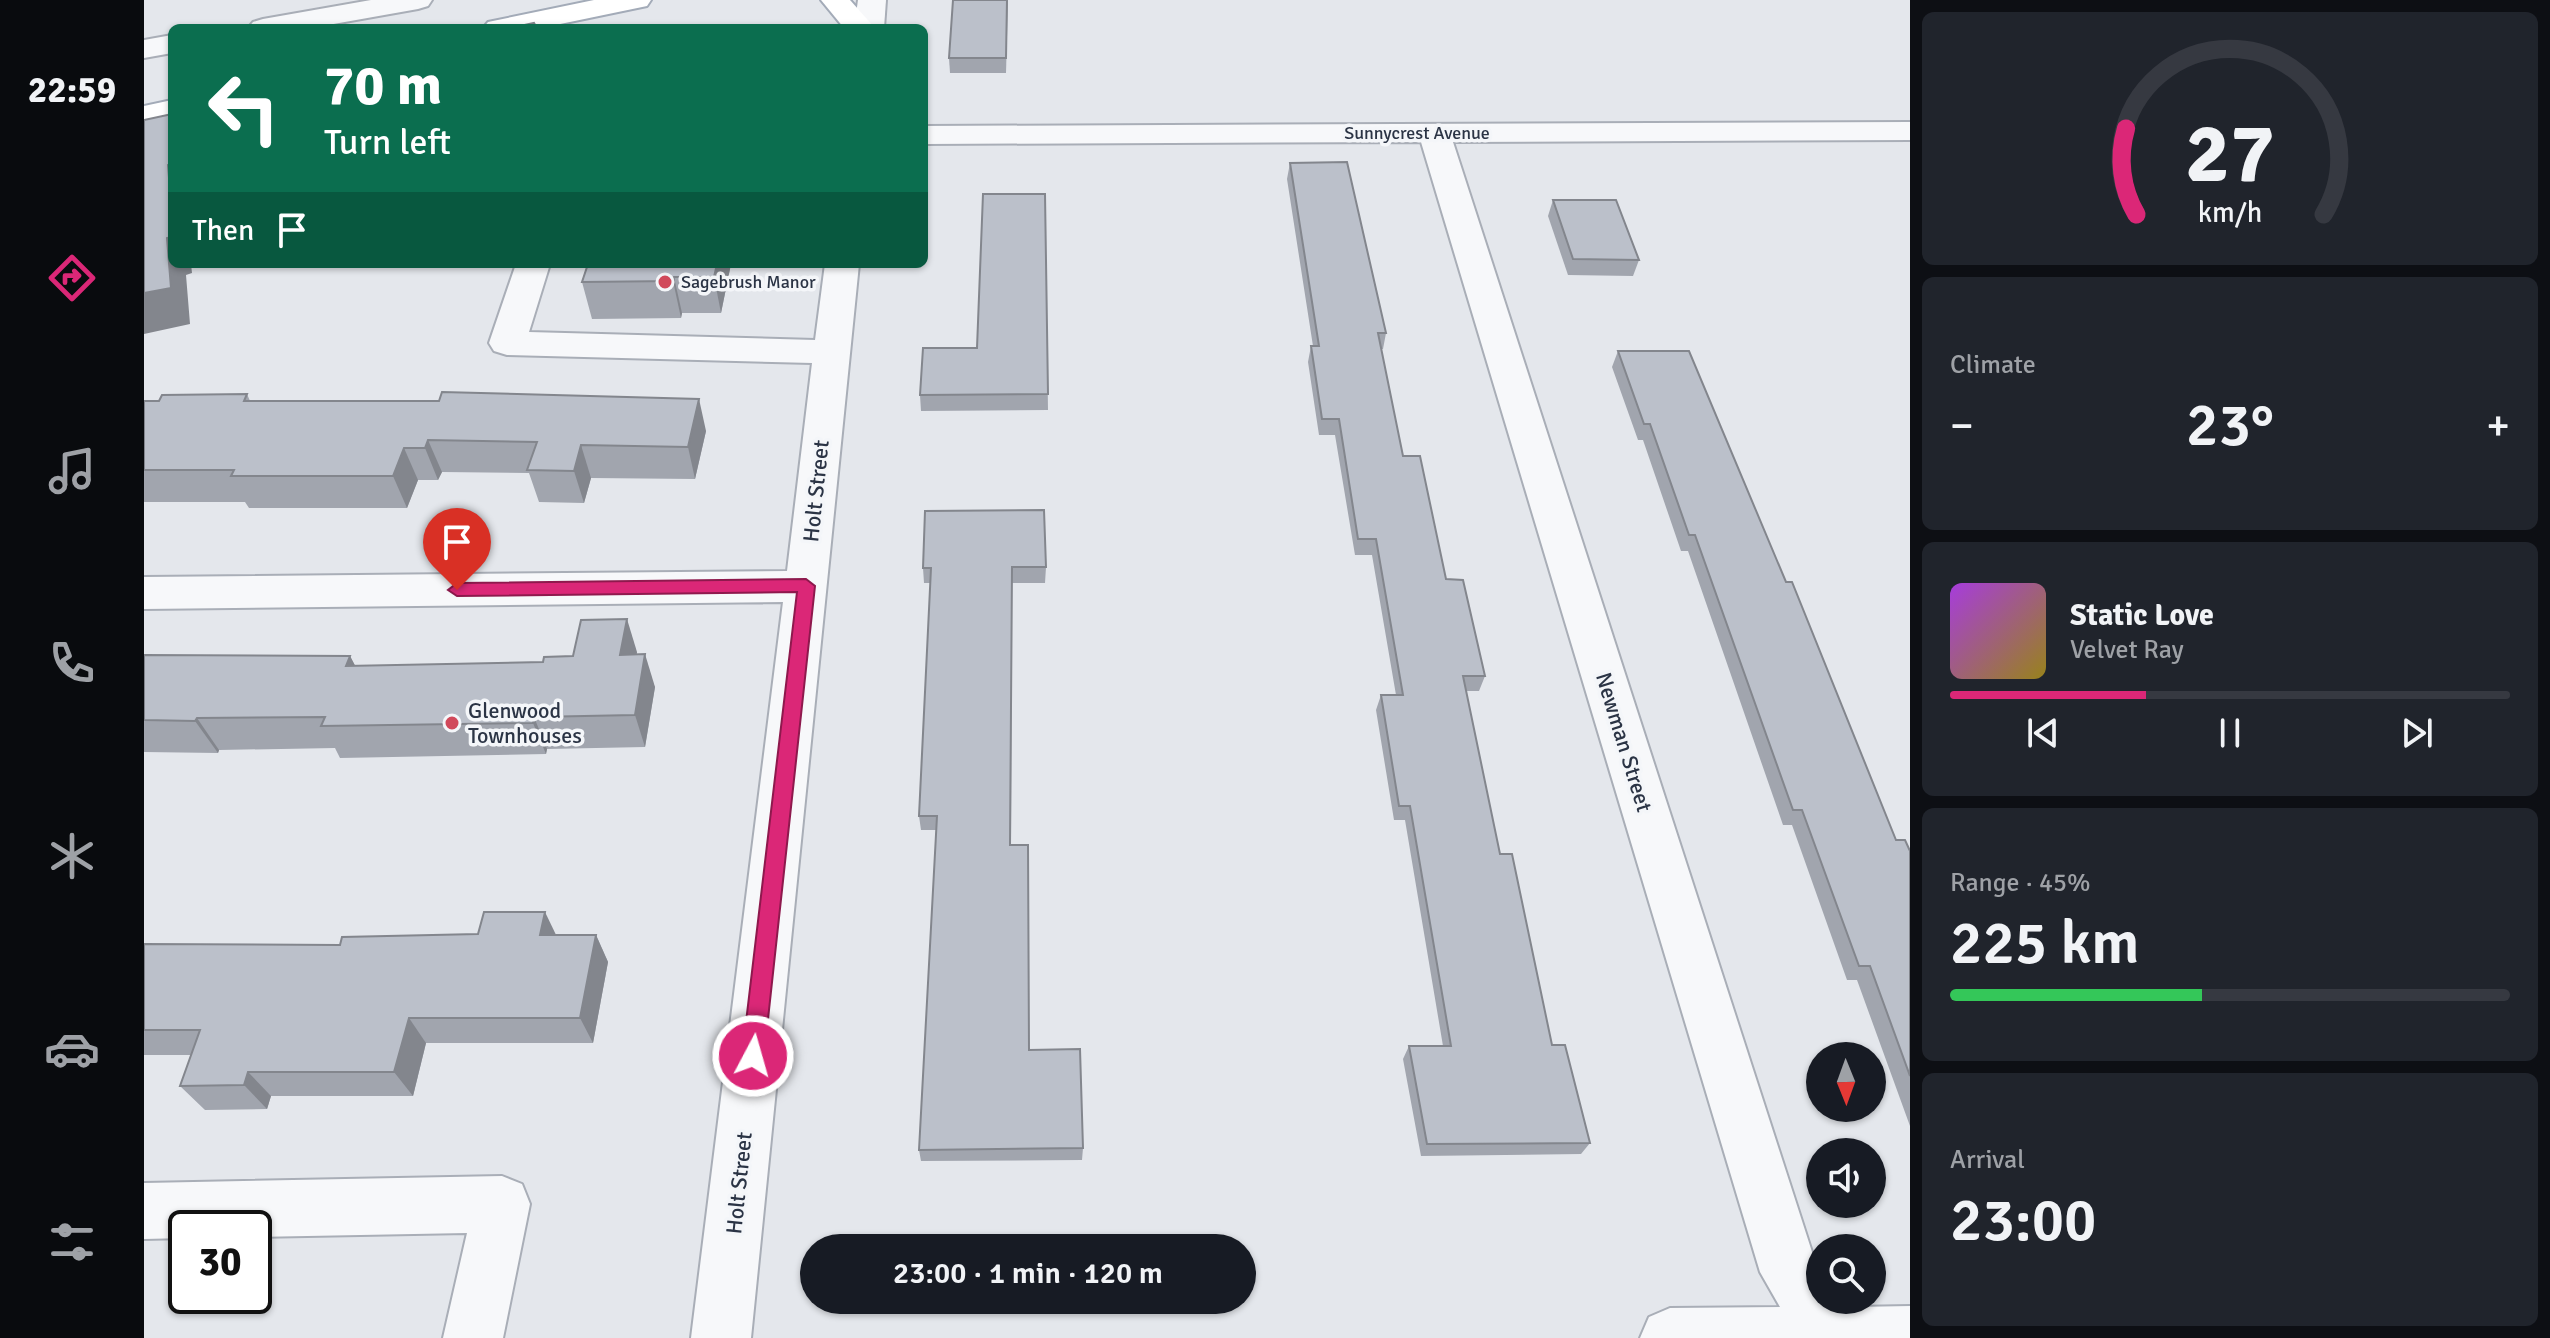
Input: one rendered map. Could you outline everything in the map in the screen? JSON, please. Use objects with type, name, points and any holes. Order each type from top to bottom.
[{"type":"main road","points":[[518,24],[637,0]]},
{"type":"main road","points":[[835,0],[856,24]]},
{"type":"main road","points":[[144,86],[168,81]]},
{"type":"main road","points":[[144,115],[168,110]]},
{"type":"street","points":[[285,24],[418,0]]},
{"type":"street","points":[[869,24],[872,0]]},
{"type":"street","points":[[144,49],[168,45]]},
{"type":"street","name":"Sunnycrest Avenue","points":[[928,135],[1910,131]]},
{"type":"street","name":"Newman Street","points":[[1434,133],[1789,1272],[1841,1337]]},
{"type":"street","points":[[532,268],[507,343],[832,352]]},
{"type":"street","name":"Holt Street","points":[[721,1338],[842,268]]},
{"type":"street","points":[[144,593],[806,586]]},
{"type":"street","points":[[144,1211],[502,1204],[473,1338]]},
{"type":"street","points":[[1670,1338],[1910,1336]]},
{"type":"building","points":[[953,0],[1007,0],[1006,58],[949,58]]},
{"type":"building","points":[[168,115],[167,238],[171,288],[144,293],[144,120]]},
{"type":"building","points":[[1347,162],[1386,333],[1378,333],[1403,456],[1420,456],[1446,579],[1463,580],[1485,676],[1463,676],[1500,854],[1512,854],[1552,1045],[1565,1045],[1590,1143],[1427,1144],[1409,1046],[1451,1046],[1410,806],[1399,806],[1381,695],[1403,695],[1376,539],[1358,539],[1339,419],[1322,419],[1311,346],[1319,346],[1290,163]]},
{"type":"building","points":[[983,194],[1045,194],[1048,394],[920,395],[923,348],[977,348]]},
{"type":"building","points":[[1553,200],[1616,200],[1639,260],[1573,259]]},
{"type":"building","points":[[587,268],[716,268],[714,277],[674,277],[673,281],[582,282]]},
{"type":"building","points":[[1618,351],[1689,351],[1786,582],[1792,582],[1896,840],[1905,840],[1910,851],[1910,1076],[1870,966],[1859,966],[1802,810],[1793,810],[1695,535],[1689,535],[1650,424],[1644,424]]},
{"type":"building","points":[[442,392],[699,399],[688,447],[581,445],[574,471],[527,470],[537,442],[428,440],[425,448],[404,448],[393,476],[231,476],[234,470],[144,470],[144,401],[159,401],[162,395],[247,394],[244,401],[439,401]]},
{"type":"building","points":[[1044,510],[1046,567],[1012,567],[1010,845],[1028,845],[1029,1050],[1080,1049],[1083,1148],[919,1150],[937,816],[919,816],[931,568],[923,568],[925,511]]},
{"type":"building","points":[[627,619],[620,655],[645,654],[635,715],[534,717],[533,723],[321,726],[325,717],[144,720],[144,655],[350,656],[346,666],[543,662],[544,657],[573,656],[581,620]]},
{"type":"building","points":[[484,912],[545,912],[540,935],[596,935],[580,1018],[409,1018],[394,1072],[248,1072],[244,1085],[180,1086],[200,1030],[144,1030],[144,944],[340,945],[342,937],[478,934]]},
{"type":"place","name":"Sagebrush Manor","points":[[665,282]]},
{"type":"place","name":"Glenwood Townhouses","points":[[452,723]]},
{"type":"route","points":[[457,590],[806,586],[753,1056]]}]
